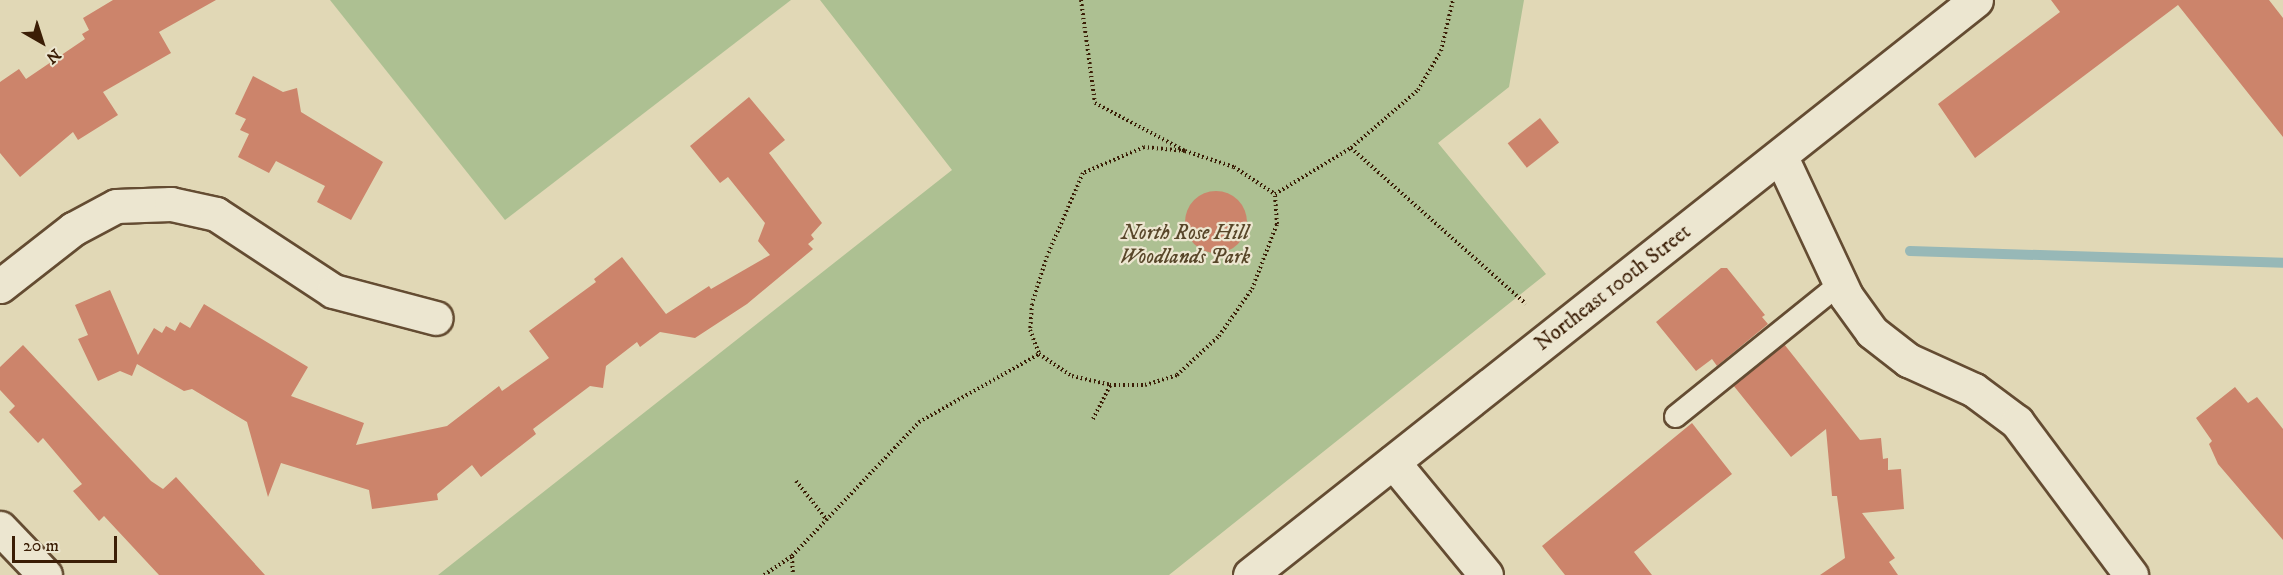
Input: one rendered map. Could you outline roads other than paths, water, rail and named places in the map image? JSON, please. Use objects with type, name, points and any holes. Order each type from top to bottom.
[{"type":"street","name":"Northeast 100th Street","points":[[1250,575],[1781,157],[1976,0]]},
{"type":"street","points":[[1781,157],[1840,283],[1872,332],[1908,360],[1974,390],[2017,422],[2131,575]]},
{"type":"street","points":[[0,286],[72,229],[116,206],[171,204],[216,214],[333,291],[436,318]]},
{"type":"street","points":[[1393,462],[1486,575]]},
{"type":"street","points":[[0,528],[45,575]]},
{"type":"lane","points":[[1675,416],[1840,283]]},
{"type":"waterway","points":[[1910,251],[2283,263]]},
{"type":"park label","name":"North Rose Hill Woodlands Park","points":[[1185,245]]}]
